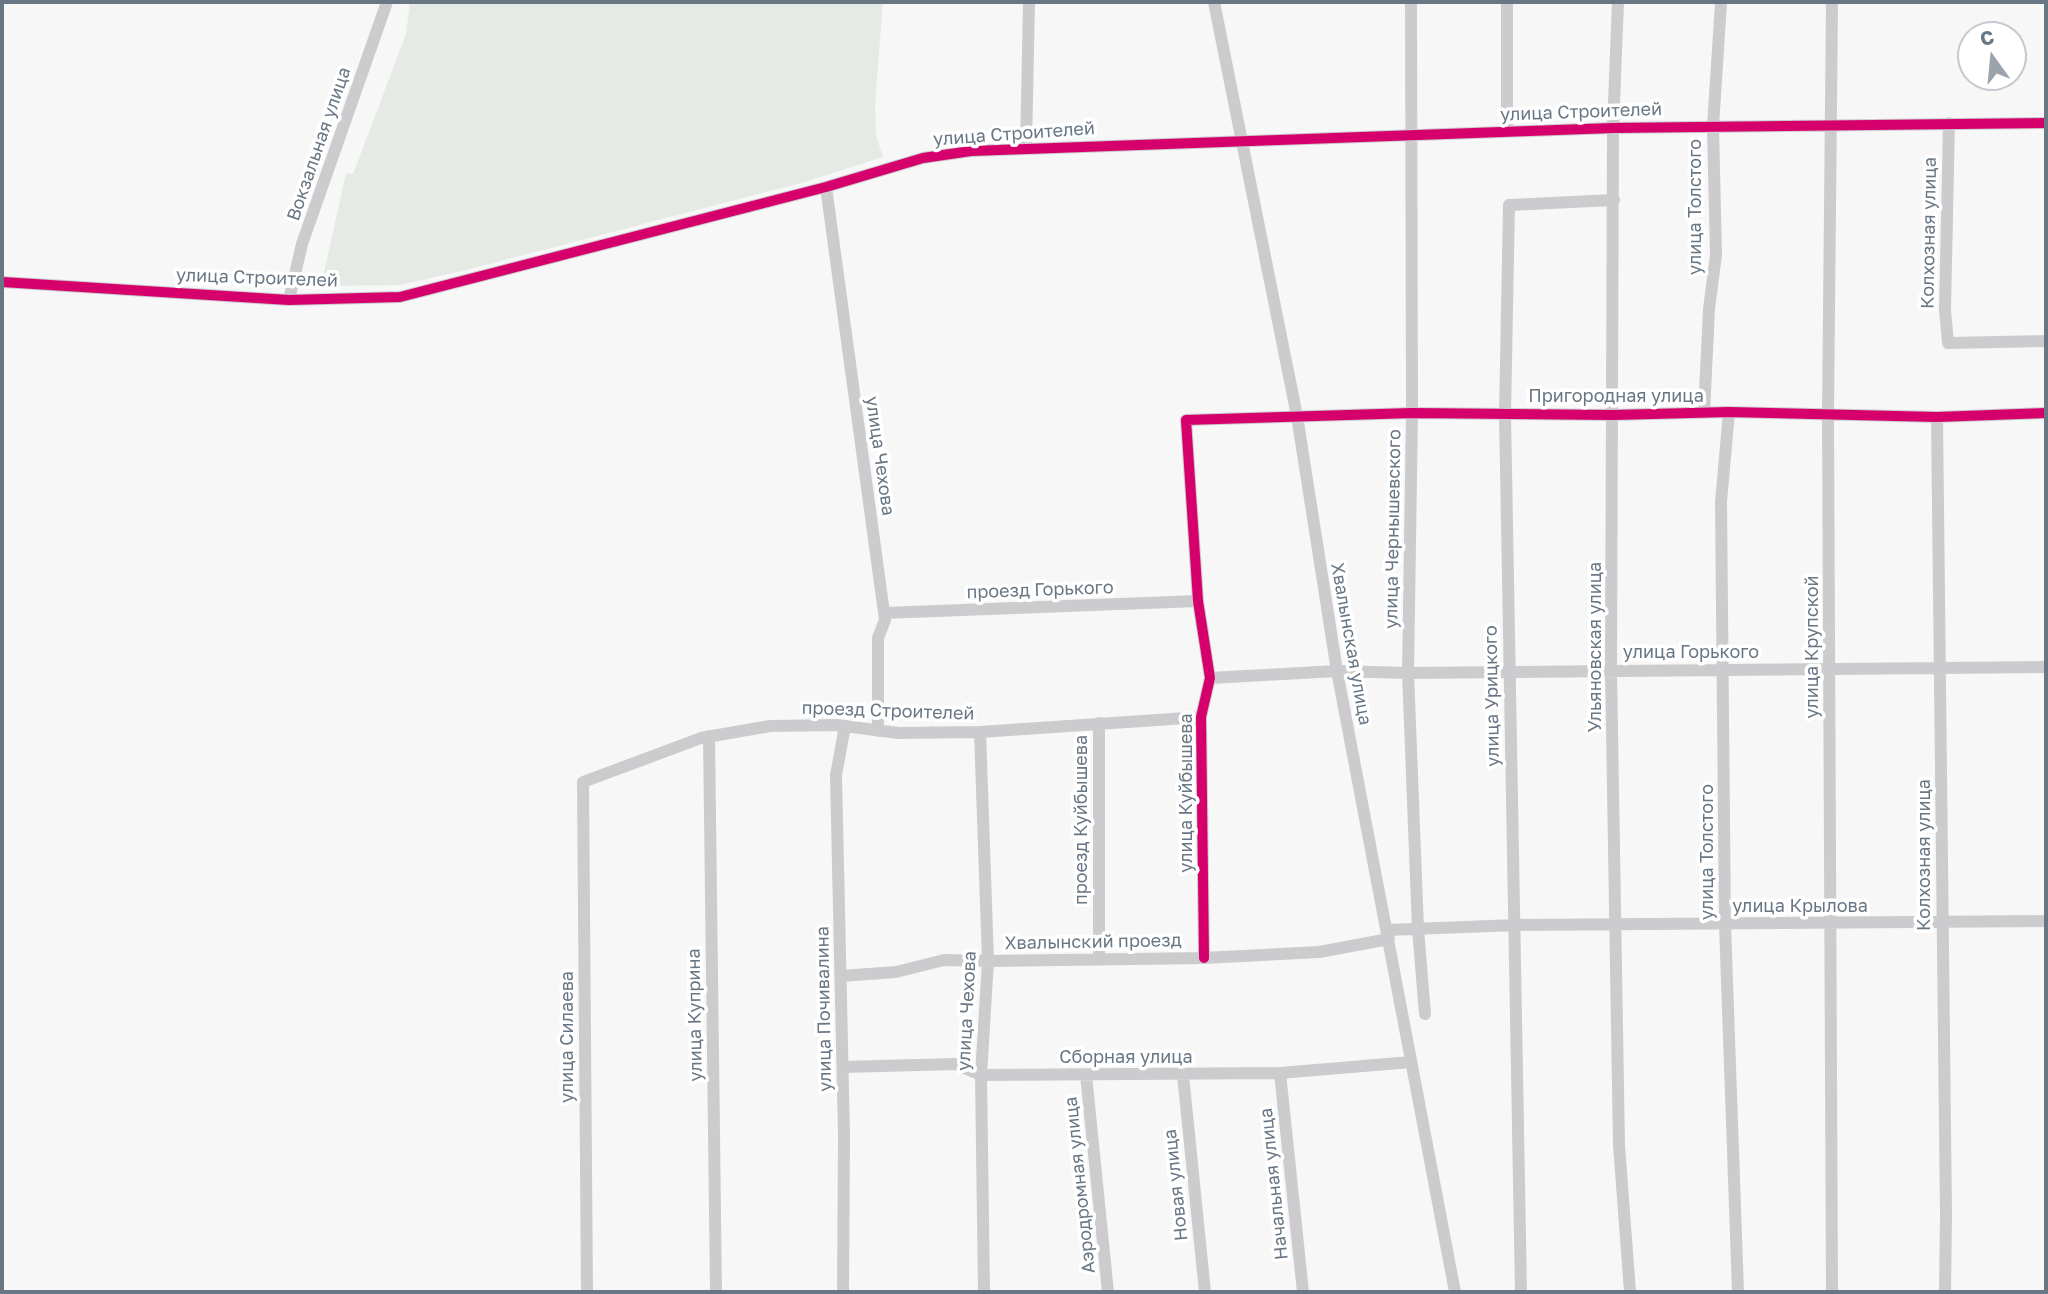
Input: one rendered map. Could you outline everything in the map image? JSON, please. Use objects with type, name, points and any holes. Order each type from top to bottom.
[{"type":"street","name":"Вокзальная улица","points":[[289,300],[302,244],[387,2]]},
{"type":"street","points":[[1026,149],[1029,2]]},
{"type":"street","name":"Хвалынская улица","points":[[1214,2],[1297,416],[1337,671],[1455,1292]]},
{"type":"street","name":"улица Чернышевского","points":[[1411,2],[1412,413],[1408,673],[1418,929],[1425,1014]]},
{"type":"street","points":[[1507,2],[1507,132]]},
{"type":"street","name":"Ульяновская улица","points":[[1618,2],[1614,128],[1611,670],[1619,1145],[1630,1292]]},
{"type":"street","name":"улица Толстого","points":[[1704,413],[1709,309],[1716,255],[1713,127],[1721,2]]},
{"type":"street","name":"улица Крупской","points":[[1832,2],[1828,414],[1832,1292]]},
{"type":"street","name":"улица Строителей","points":[[2,282],[289,300],[400,296],[826,187],[923,158],[971,151],[1614,128],[2046,122]]},
{"type":"street","name":"Колхозная улица","points":[[1949,124],[1945,310],[1948,343],[2046,341]]},
{"type":"street","name":"улица Чехова","points":[[826,187],[885,620],[878,638],[878,730]]},
{"type":"street","name":"улица Урицкого","points":[[1521,1292],[1505,414],[1509,205],[1614,200]]},
{"type":"street","name":"улица Толстого","points":[[1729,412],[1721,502],[1725,924],[1738,1292]]},
{"type":"street","name":"Пригородная улица","points":[[1186,420],[1412,413],[1614,415],[1729,412],[1937,417],[2046,413]]},
{"type":"street","name":"Колхозная улица","points":[[1937,417],[1941,921],[1947,1214],[1945,1292]]},
{"type":"street","name":"улица Куйбышева","points":[[1186,420],[1198,601],[1210,678],[1201,717],[1204,958]]},
{"type":"street","name":"проезд Горького","points":[[884,614],[1198,601]]},
{"type":"street","name":"улица Горького","points":[[1210,678],[1337,671],[1408,673],[2046,667]]},
{"type":"street","name":"проезд Строителей","points":[[583,782],[709,736],[770,726],[845,726],[898,733],[980,732],[1201,717]]},
{"type":"street","name":"проезд Куйбышева","points":[[1099,723],[1099,959]]},
{"type":"street","name":"улица Почивалина","points":[[843,1292],[843,1067],[836,775],[845,726]]},
{"type":"street","name":"улица Чехова","points":[[980,732],[988,961],[981,1074],[984,1292]]},
{"type":"street","name":"улица Куприна","points":[[709,736],[716,1292]]},
{"type":"street","name":"улица Силаева","points":[[583,782],[587,1292]]},
{"type":"street","name":"улица Крылова","points":[[1388,935],[1418,929],[1516,925],[2046,921]]},
{"type":"street","name":"Хвалынский проезд","points":[[841,976],[897,972],[944,960],[1204,958],[1319,952],[1388,935]]},
{"type":"street","name":"Сборная улица","points":[[843,1067],[955,1064],[981,1074],[1183,1075],[1280,1073],[1411,1062]]},
{"type":"street","name":"Начальная улица","points":[[1280,1073],[1303,1292]]},
{"type":"street","name":"Аэродромная улица","points":[[1086,1075],[1108,1292]]},
{"type":"street","name":"Новая улица","points":[[1183,1075],[1205,1292]]},
{"type":"shaded area","points":[[410,2],[883,2],[875,105],[876,135],[883,157],[805,182],[401,285],[321,286],[346,173],[353,174],[406,34]]},
{"type":"cycle path","points":[[2,282],[289,300],[400,297],[826,187],[923,158],[971,151],[1613,128],[2046,123]]},
{"type":"cycle path","points":[[1204,958],[1201,717],[1210,678],[1198,601],[1186,420],[1412,413],[1613,415],[1729,412],[1937,417],[2046,413]]}]
